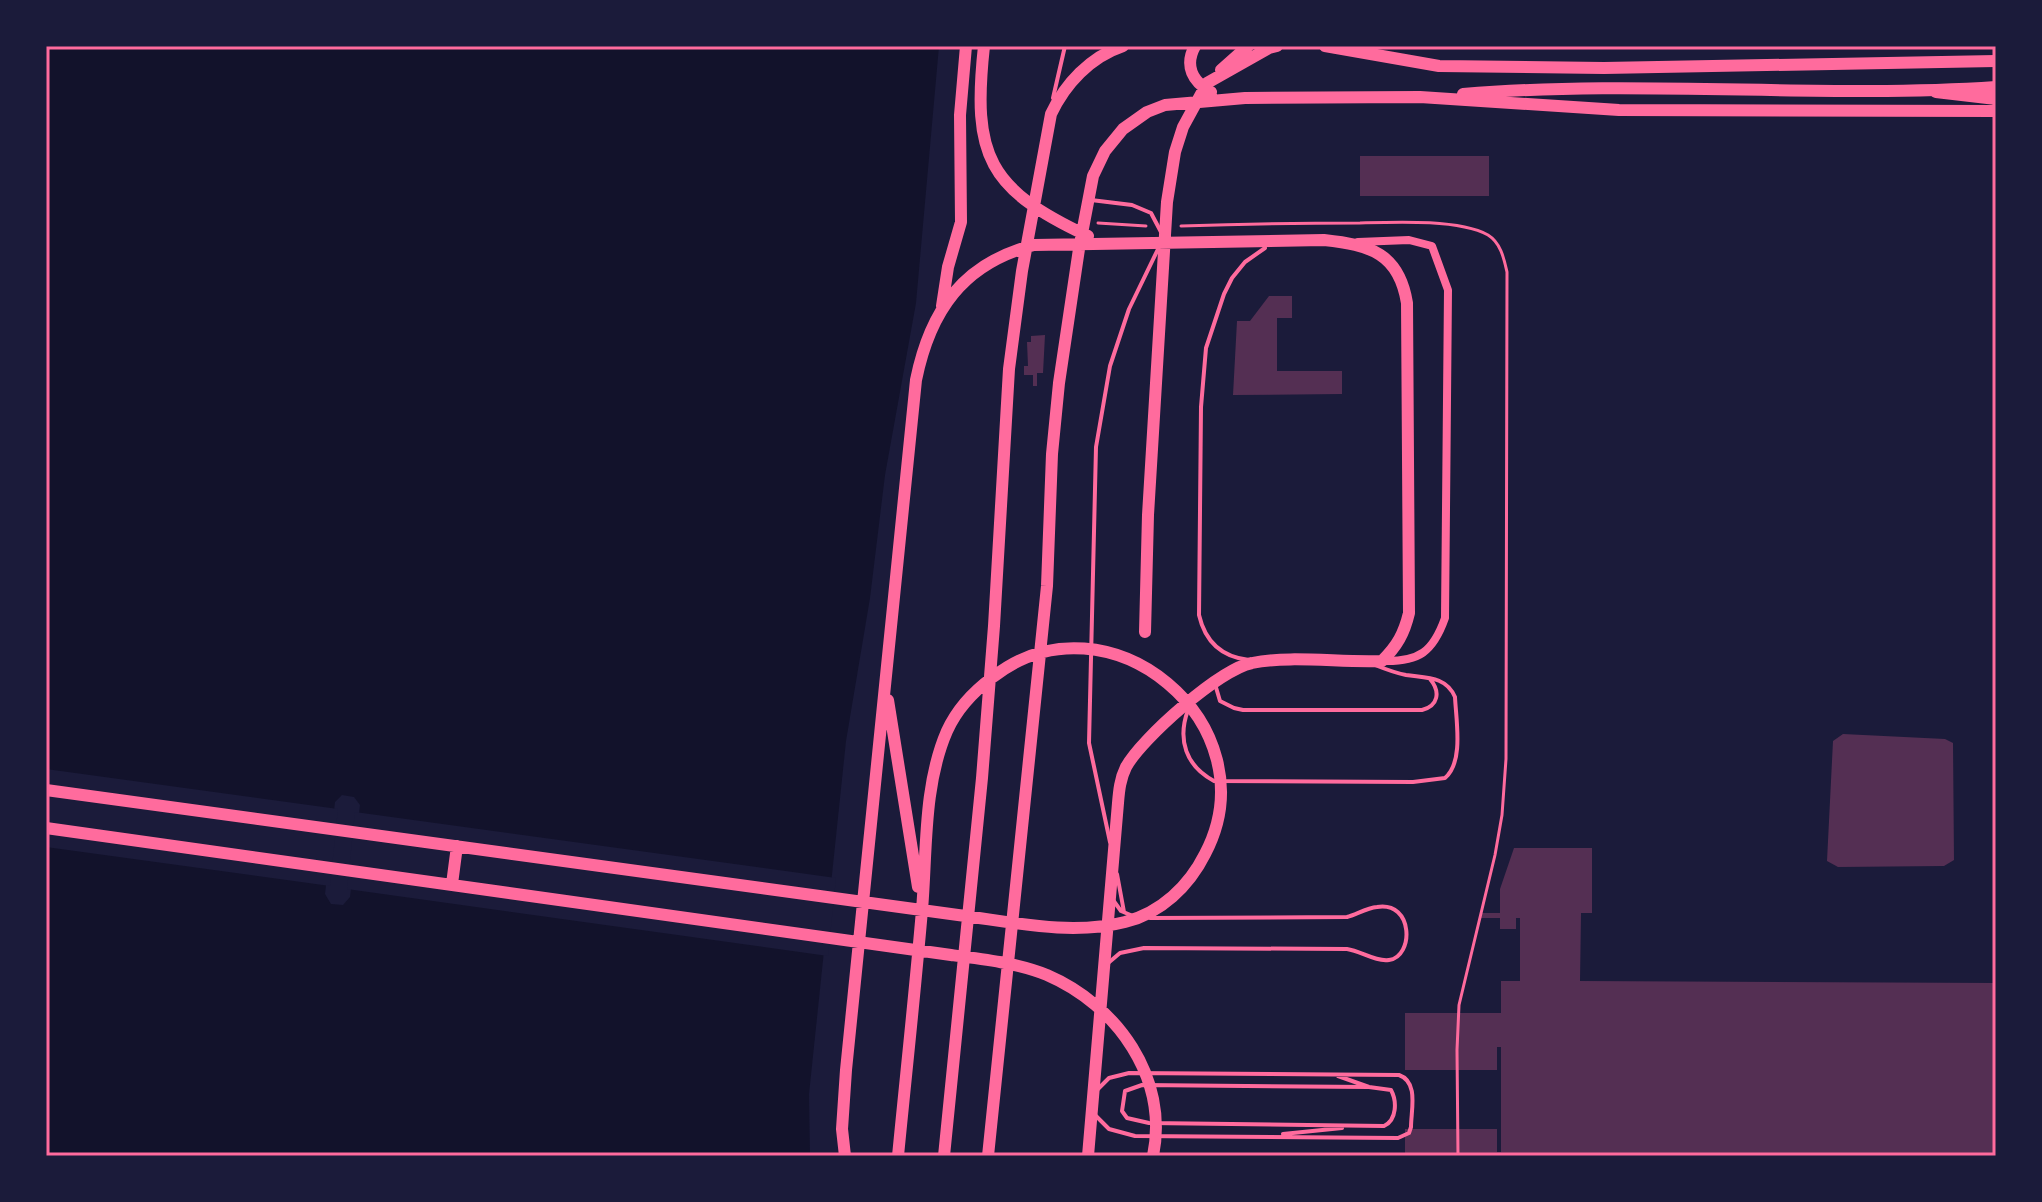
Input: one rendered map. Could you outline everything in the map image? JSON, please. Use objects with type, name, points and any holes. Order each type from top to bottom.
[{"type":"main road","points":[[845,1156],[843,1100],[916,380],[922,352],[941,310],[948,267],[961,222],[960,115],[966,46]]},
{"type":"main road","points":[[984,46],[981,123],[1000,176],[1020,199],[1102,243]]},
{"type":"main road","points":[[944,1156],[984,748],[1009,369],[1022,271],[1051,114],[1061,93],[1080,72],[1123,46]]},
{"type":"main road","points":[[1195,46],[1191,71],[1198,85],[1213,93],[1245,98]]},
{"type":"main road","points":[[1145,632],[1148,515],[1167,202],[1175,152],[1183,127],[1207,83],[1248,46]]},
{"type":"main road","points":[[1207,83],[1277,46]]},
{"type":"main road","points":[[1325,46],[1439,66],[1604,68],[1996,61]]},
{"type":"main road","points":[[988,1156],[1047,586],[1052,454],[1059,383],[1093,176],[1105,151],[1123,129],[1147,112],[1165,105],[1245,98],[1420,97],[1603,88],[1936,91],[1996,87]]},
{"type":"main road","points":[[1936,91],[1996,98]]},
{"type":"main road","points":[[1420,97],[1619,110],[1996,111]]},
{"type":"main road","points":[[941,310],[969,276],[1009,251],[1059,242],[1324,240],[1352,243],[1373,250],[1388,260],[1405,289],[1409,322],[1409,613],[1404,631],[1396,648],[1382,661],[1268,661],[1242,665],[1193,698],[1140,749],[1125,770],[1118,803],[1088,1156]]},
{"type":"main road","points":[[46,790],[911,909],[926,911],[958,915],[1041,926],[1098,927],[1128,922],[1156,909],[1191,879],[1210,845],[1220,802],[1218,768],[1211,744],[1189,703],[1152,670],[1133,660],[1090,649],[1053,649],[1027,656],[1007,666],[984,684],[959,710],[948,729],[937,760],[931,798],[925,871],[923,900],[922,914],[898,1156]]},
{"type":"main road","points":[[885,685],[922,914]]},
{"type":"main road","points":[[46,828],[982,959],[1046,975],[1090,999],[1122,1031],[1139,1057],[1153,1100],[1153,1156]]},
{"type":"main road","points":[[452,884],[457,846]]},
{"type":"street","points":[[1352,243],[1409,240],[1432,246],[1448,290],[1445,618],[1433,644],[1425,653],[1400,661],[1382,661]]},
{"type":"lane","points":[[1051,114],[1065,46]]},
{"type":"lane","points":[[1089,199],[1132,205],[1151,213],[1161,232],[1160,247],[1129,309],[1110,366],[1096,447],[1089,743],[1124,912]]},
{"type":"lane","points":[[1265,248],[1245,262],[1224,294],[1206,348],[1202,375],[1199,615],[1208,638],[1217,648],[1233,657],[1268,661]]},
{"type":"lane","points":[[1193,698],[1184,721],[1184,746],[1187,756],[1202,774],[1214,781],[1429,782],[1445,778],[1450,774],[1456,754],[1455,697],[1445,683],[1365,662]]},
{"type":"lane","points":[[1220,677],[1215,682],[1217,695],[1234,708],[1332,710],[1428,708],[1437,697],[1437,690],[1429,678]]},
{"type":"lane","points":[[1104,970],[1120,953],[1144,948],[1347,949],[1379,960],[1391,960],[1399,956],[1405,946],[1403,916],[1396,909],[1388,907],[1339,917],[1145,918],[1121,911],[1110,896]]},
{"type":"lane","points":[[1093,1113],[1099,1123],[1109,1129],[1135,1136],[1398,1138],[1409,1133],[1412,1085],[1405,1077],[1129,1073],[1109,1078],[1094,1094]]},
{"type":"lane","points":[[1331,1074],[1369,1087]]},
{"type":"lane","points":[[1142,1085],[1369,1087],[1391,1090],[1394,1095],[1391,1123],[1384,1126],[1149,1123],[1127,1118],[1121,1103],[1125,1091],[1142,1085]]},
{"type":"lane","points":[[1262,1137],[1360,1125]]},
{"type":"path","points":[[1306,223],[1443,225],[1476,231],[1490,236],[1498,245],[1507,272],[1506,759],[1502,815],[1495,855],[1459,1005],[1458,1156]]},
{"type":"shaded area","points":[[46,46],[939,46],[916,303],[885,475],[870,598],[846,741],[809,1094],[810,1156],[46,1156]],"holes":[[[342,795],[354,797],[360,805],[350,897],[343,905],[331,904],[325,894],[335,802]]]},
{"type":"pier","points":[[46,769],[338,809],[330,886],[46,847]]},
{"type":"pier","points":[[355,812],[836,878],[828,956],[347,889]]},
{"type":"building","points":[[1360,156],[1489,156],[1489,196],[1360,196]]},
{"type":"building","points":[[1269,296],[1292,296],[1292,318],[1277,318],[1277,371],[1342,371],[1342,394],[1233,395],[1237,321],[1250,321]]},
{"type":"building","points":[[1045,335],[1043,373],[1037,373],[1037,386],[1033,386],[1033,375],[1024,375],[1024,366],[1028,366],[1027,342],[1031,342],[1031,336]]},
{"type":"building","points":[[1843,734],[1945,739],[1953,743],[1954,860],[1944,866],[1838,867],[1827,861],[1833,741]]},
{"type":"building","points":[[1514,848],[1592,848],[1592,913],[1581,913],[1580,981],[1996,983],[1996,1156],[1405,1156],[1405,1129],[1497,1129],[1497,1152],[1501,1152],[1501,1047],[1497,1047],[1497,1070],[1405,1070],[1405,1013],[1501,1013],[1501,981],[1520,981],[1520,918],[1516,918],[1516,929],[1500,929],[1500,918],[1481,918],[1481,913],[1500,913],[1500,889]]}]
